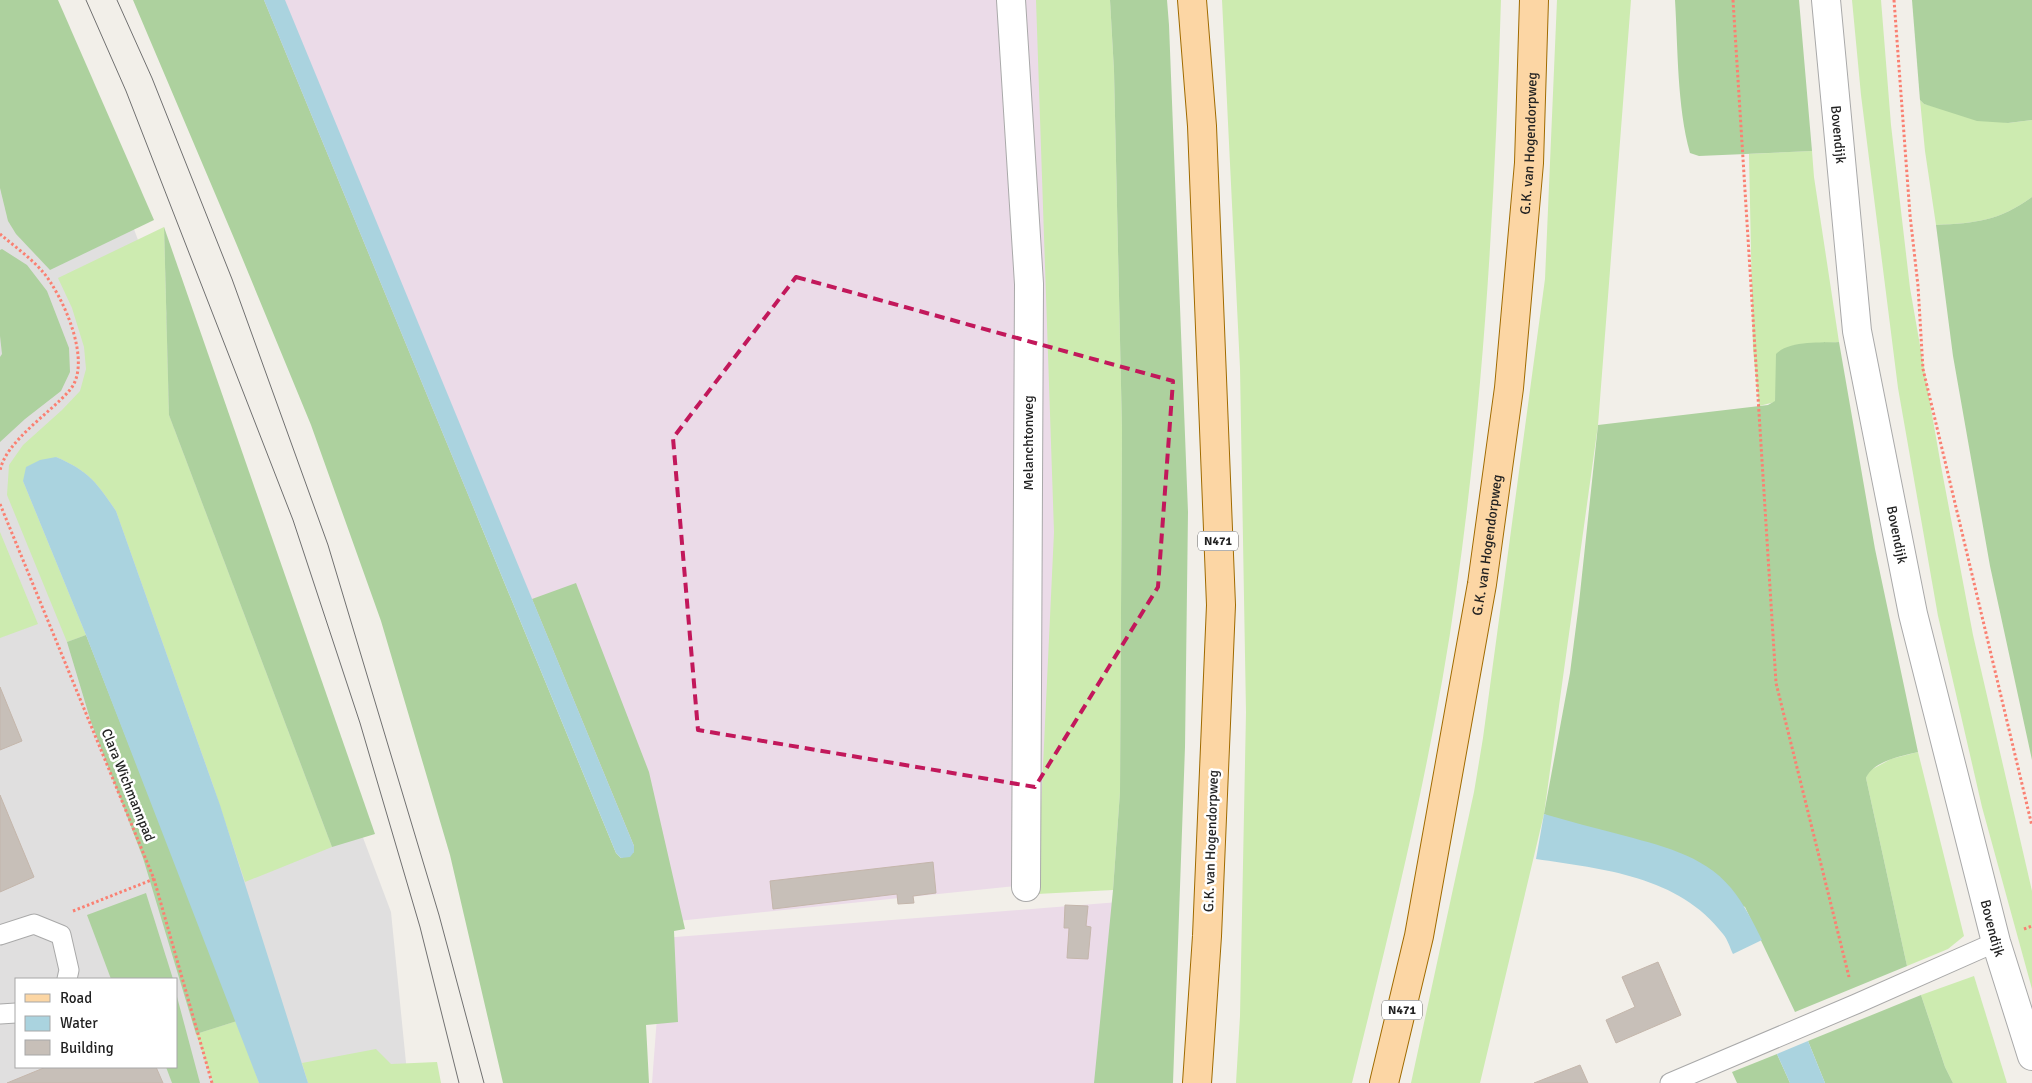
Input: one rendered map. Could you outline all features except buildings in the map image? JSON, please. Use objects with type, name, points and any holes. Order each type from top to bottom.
[{"type":"main road","name":"G.K. van Hogendorpweg","points":[[1192,0],[1202,126],[1221,605],[1207,926],[1197,1083]]},
{"type":"main road","name":"G.K. van Hogendorpweg","points":[[1384,1083],[1419,936],[1482,584],[1509,388],[1529,163],[1534,0]]},
{"type":"street","name":"Melanchtonweg","points":[[1011,0],[1029,284],[1026,887]]},
{"type":"street","name":"Bovendijk","points":[[1826,0],[1857,331],[1913,614],[1996,942],[2032,1056]]},
{"type":"lane","points":[[0,935],[34,924],[61,934],[70,970],[67,978]]},
{"type":"lane","points":[[1670,1083],[1996,942]]},
{"type":"lane","points":[[0,1014],[15,1013]]},
{"type":"path","points":[[1733,0],[1776,683],[1856,1004]]},
{"type":"path","points":[[1894,0],[1910,215],[1918,286],[1923,369],[2032,826]]},
{"type":"path","points":[[0,234],[42,271],[54,288],[75,337],[79,358],[78,375],[71,390],[15,444],[1,462],[0,471]]},
{"type":"path","name":"Clara Wichmannpad","points":[[0,504],[154,878],[212,1083]]},
{"type":"path","points":[[49,930],[61,916],[154,878]]},
{"type":"highlighted area","points":[[796,277],[1173,381],[1158,587],[1035,787],[698,730],[673,438]]},
{"type":"shaded area","points":[[0,0],[35,0],[129,216],[391,912],[408,1083],[0,1083]]},
{"type":"shaded area","points":[[234,0],[1107,0],[1092,878],[668,922]]},
{"type":"shaded area","points":[[1119,902],[1105,1083],[652,1083],[663,938]]},
{"type":"green space","points":[[0,0],[58,0],[154,220],[50,270],[16,234],[8,221],[0,188]]},
{"type":"green space","points":[[133,0],[264,0],[616,853],[621,858],[634,852],[634,846],[532,599],[576,583],[649,772],[685,929],[674,931],[678,1022],[646,1025],[649,1083],[503,1083],[450,855],[381,621],[311,425]]},
{"type":"green space","points":[[1036,0],[1110,0],[1114,71],[1122,430],[1120,792],[1113,890],[1037,894],[1054,532]]},
{"type":"green space","points":[[1110,0],[1167,0],[1169,25],[1188,512],[1185,747],[1173,1083],[1094,1083],[1113,890],[1120,792],[1122,430],[1114,71]]},
{"type":"green space","points":[[1222,0],[1501,0],[1492,223],[1487,297],[1474,446],[1456,593],[1447,655],[1424,778],[1352,1083],[1236,1083],[1240,1016],[1246,712],[1240,368]]},
{"type":"green space","points":[[1557,0],[1631,0],[1598,425],[1544,814],[1480,1083],[1411,1083],[1474,792],[1483,738],[1545,279]]},
{"type":"green space","points":[[1675,0],[1799,0],[1812,151],[1699,156],[1690,153],[1680,97]]},
{"type":"green space","points":[[1852,0],[1881,0],[1891,125],[1910,288],[1973,635],[2032,891],[2032,989],[1982,807],[1938,616],[1898,388],[1861,95]]},
{"type":"green space","points":[[1912,0],[2032,0],[2032,120],[2008,123],[1977,121],[1924,104],[1920,100]]},
{"type":"green space","points":[[1920,100],[1924,104],[2008,123],[2032,120],[2032,197],[1998,216],[1975,222],[1936,225],[1925,151]]},
{"type":"green space","points":[[1812,151],[1814,177],[1839,342],[1793,346],[1776,392],[1775,402],[1759,406],[1753,349],[1749,154]]},
{"type":"green space","points":[[2032,197],[2032,760],[1990,566],[1953,356],[1936,225],[1975,222],[1998,216]]},
{"type":"green space","points":[[164,227],[169,415],[332,847],[245,882],[213,785],[116,511],[91,479],[77,467],[56,457],[23,481],[86,635],[67,642],[7,495],[9,465],[23,445],[80,391],[86,369],[84,347],[72,308],[58,278]]},
{"type":"green space","points":[[164,227],[375,834],[332,847],[169,415]]},
{"type":"green space","points":[[2,249],[27,265],[47,291],[69,348],[70,372],[61,391],[25,419],[0,442],[0,357],[2,354],[0,336],[0,250]]},
{"type":"green space","points":[[1839,342],[1875,549],[1918,752],[1881,763],[1866,778],[1907,966],[1795,1012],[1745,907],[1544,814],[1570,673],[1598,425],[1768,405],[1775,401],[1776,354],[1789,346],[1797,344]]},
{"type":"green space","points":[[0,532],[38,624],[0,638]]},
{"type":"green space","points":[[86,635],[237,1021],[196,1034],[143,858],[91,722],[67,642]]},
{"type":"green space","points":[[1918,752],[1964,936],[1948,949],[1907,966],[1866,778],[1869,771],[1891,759]]},
{"type":"green space","points":[[146,893],[173,978],[111,978],[87,915]]},
{"type":"green space","points":[[1974,976],[2007,1083],[1953,1083],[1945,1067],[1921,995]]},
{"type":"green space","points":[[1921,995],[1945,1067],[1953,1083],[1825,1083],[1808,1041]]},
{"type":"green space","points":[[178,1000],[200,1083],[172,1083],[166,1068],[178,1068]]},
{"type":"green space","points":[[237,1021],[259,1083],[213,1083],[196,1034]]},
{"type":"green space","points":[[376,1049],[391,1064],[437,1062],[441,1083],[308,1083],[302,1063]]},
{"type":"green space","points":[[1777,1054],[1790,1083],[1737,1083],[1732,1072]]},
{"type":"water","points":[[264,0],[285,0],[634,846],[634,852],[630,857],[621,858],[616,853]]},
{"type":"water","points":[[56,457],[77,467],[91,479],[116,511],[220,805],[308,1083],[259,1083],[86,635],[23,481],[26,467],[40,460]]},
{"type":"water","points":[[1544,814],[1649,842],[1679,852],[1707,867],[1720,876],[1736,894],[1762,940],[1733,954],[1725,936],[1705,915],[1685,899],[1662,887],[1638,878],[1613,872],[1536,859]]},
{"type":"water","points":[[1808,1041],[1825,1083],[1790,1083],[1777,1054]]},
{"type":"tram line","points":[[86,0],[126,91],[293,520],[360,723],[420,927],[459,1083]]},
{"type":"tram line","points":[[117,0],[152,78],[232,279],[328,545],[439,915],[484,1083]]}]
